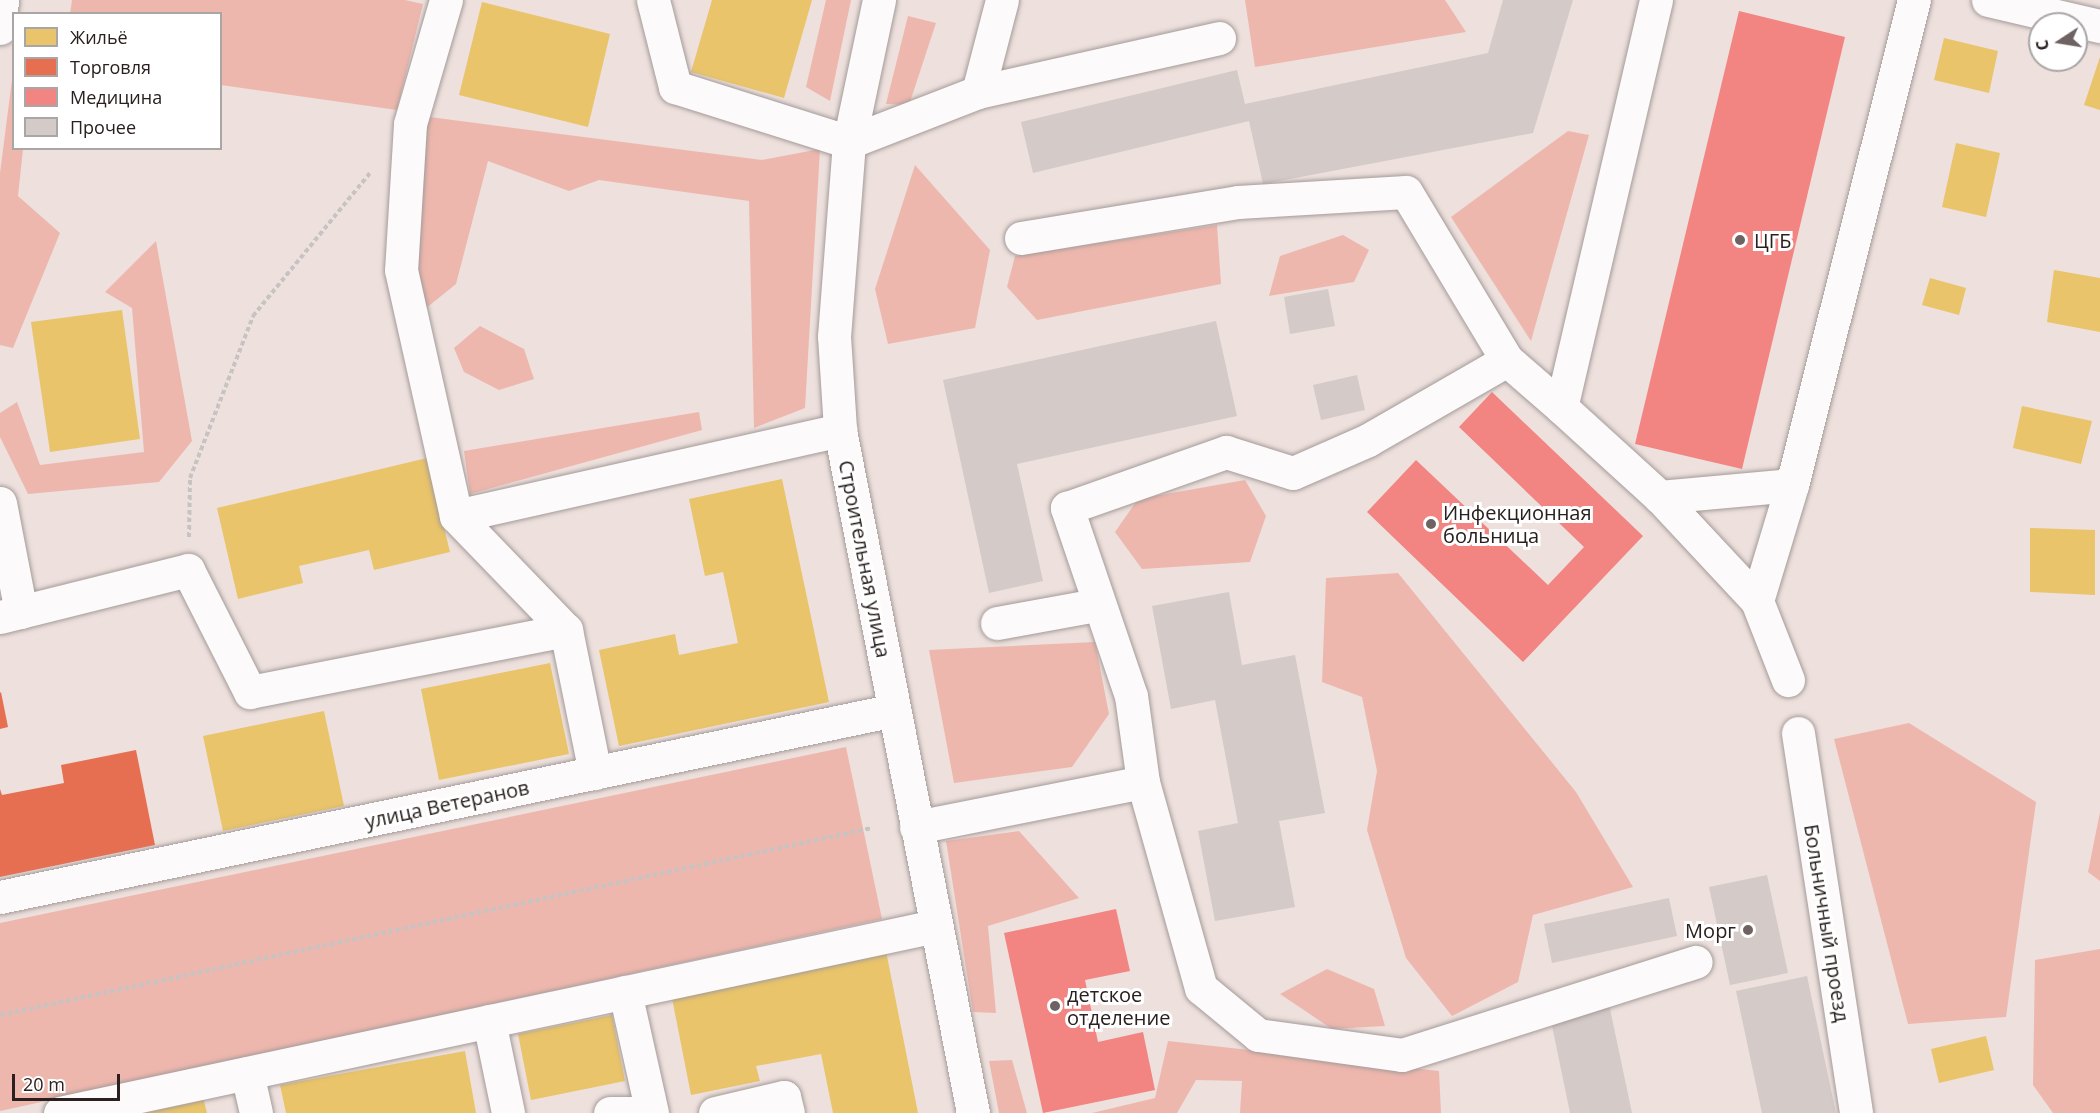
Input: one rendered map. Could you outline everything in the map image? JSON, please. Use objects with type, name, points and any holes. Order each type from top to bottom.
[{"type":"street","points":[[0,28],[2,0]]},
{"type":"street","points":[[446,0],[410,124],[401,270],[456,516],[566,630],[595,773]]},
{"type":"street","points":[[652,0],[675,87],[849,142],[978,92],[1219,38]]},
{"type":"street","name":"Строительная улица","points":[[879,0],[849,142],[834,336],[840,430],[973,1113]]},
{"type":"street","points":[[978,92],[1002,0]]},
{"type":"street","points":[[1561,407],[1656,0]]},
{"type":"street","points":[[1757,601],[1792,485],[1914,0]]},
{"type":"street","points":[[1988,0],[2100,26]]},
{"type":"street","points":[[1021,238],[1238,202],[1406,192],[1507,360],[1660,497],[1757,601],[1788,680]]},
{"type":"street","points":[[1507,360],[1368,440],[1293,473],[1226,452],[1067,508],[1096,605],[1131,696],[1143,782],[1201,988],[1258,1035],[1402,1055],[1696,962]]},
{"type":"street","points":[[456,516],[840,430]]},
{"type":"street","points":[[1660,497],[1792,485]]},
{"type":"street","points":[[0,503],[10,614],[188,570],[250,692],[566,630]]},
{"type":"street","points":[[997,623],[1096,605]]},
{"type":"street","name":"улица Ветеранов","points":[[0,897],[894,710]]},
{"type":"street","name":"Больничный проезд","points":[[1798,733],[1856,1113]]},
{"type":"street","points":[[916,827],[1143,782]]},
{"type":"street","points":[[60,1113],[935,926]]},
{"type":"street","points":[[610,1113],[650,1113],[625,992]]},
{"type":"street","points":[[489,1021],[508,1113]]},
{"type":"street","points":[[247,1073],[256,1113]]},
{"type":"street","points":[[715,1113],[784,1096],[788,1113]]},
{"type":"path","points":[[188,570],[190,478],[253,316],[373,170]]},
{"type":"path","points":[[0,1015],[872,828]]},
{"type":"shaded area","points":[[72,0],[405,0],[423,4],[397,110],[222,85],[222,12],[70,12]]},
{"type":"shaded area","points":[[826,0],[851,0],[830,101],[806,87]]},
{"type":"shaded area","points":[[1245,0],[1445,0],[1466,32],[1255,67]]},
{"type":"shaded area","points":[[908,16],[936,23],[909,105],[886,104]]},
{"type":"shaded area","points":[[12,80],[12,150],[23,150],[18,196],[60,233],[13,348],[0,345],[0,173]]},
{"type":"shaded area","points":[[422,116],[762,160],[820,149],[805,408],[754,428],[749,201],[599,180],[569,191],[488,161],[456,284],[420,313],[410,268]]},
{"type":"shaded area","points":[[1568,131],[1589,135],[1531,341],[1451,217]]},
{"type":"shaded area","points":[[915,165],[990,250],[975,328],[888,344],[875,289]]},
{"type":"shaded area","points":[[1217,225],[1221,284],[1037,320],[1007,287],[1015,256]]},
{"type":"shaded area","points":[[1343,235],[1369,250],[1354,282],[1269,296],[1280,256]]},
{"type":"shaded area","points":[[156,241],[192,441],[159,482],[28,494],[0,437],[0,413],[17,402],[40,465],[144,452],[132,308],[105,292]]},
{"type":"shaded area","points":[[480,326],[524,349],[534,379],[499,390],[464,372],[454,348]]},
{"type":"shaded area","points":[[699,412],[702,430],[470,494],[464,451]]},
{"type":"shaded area","points":[[1245,480],[1266,516],[1250,562],[1142,569],[1115,532],[1138,499]]},
{"type":"shaded area","points":[[1398,573],[1576,792],[1633,887],[1533,915],[1518,982],[1452,1016],[1406,958],[1367,830],[1377,771],[1362,697],[1322,682],[1326,578]]},
{"type":"shaded area","points":[[1095,642],[1109,714],[1072,767],[954,783],[929,650]]},
{"type":"shaded area","points":[[1909,723],[2036,802],[2006,1017],[1908,1024],[1834,739]]},
{"type":"shaded area","points":[[846,747],[882,919],[0,1111],[0,923]]},
{"type":"shaded area","points":[[2100,812],[2100,881],[2088,872]]},
{"type":"shaded area","points":[[1019,831],[1079,898],[988,926],[996,1013],[973,1012],[946,841]]},
{"type":"shaded area","points":[[2100,949],[2100,1113],[2053,1113],[2033,1085],[2035,960]]},
{"type":"shaded area","points":[[1327,969],[1374,989],[1385,1026],[1332,1029],[1280,994]]},
{"type":"shaded area","points":[[1168,1041],[1439,1071],[1441,1113],[1240,1113],[1242,1081],[1196,1080],[1177,1113],[1092,1113],[1155,1098]]},
{"type":"shaded area","points":[[1012,1060],[1027,1113],[999,1113],[989,1061]]},
{"type":"building: Жильё","points":[[712,0],[812,0],[784,98],[691,72]]},
{"type":"building: Жильё","points":[[482,2],[610,34],[588,127],[459,95]]},
{"type":"building: Жильё","points":[[1944,38],[1998,51],[1989,93],[1934,80]]},
{"type":"building: Жильё","points":[[2100,57],[2100,110],[2084,105]]},
{"type":"building: Жильё","points":[[1956,143],[2000,153],[1986,217],[1942,207]]},
{"type":"building: Жильё","points":[[2054,270],[2100,278],[2100,332],[2047,322]]},
{"type":"building: Жильё","points":[[1930,278],[1966,288],[1959,315],[1922,305]]},
{"type":"building: Жильё","points":[[122,310],[140,439],[50,452],[31,322]]},
{"type":"building: Жильё","points":[[2022,406],[2092,421],[2081,464],[2013,448]]},
{"type":"building: Жильё","points":[[427,458],[450,552],[374,570],[369,550],[299,566],[303,583],[238,599],[217,508]]},
{"type":"building: Жильё","points":[[782,479],[829,702],[619,746],[599,650],[675,634],[679,655],[738,643],[723,572],[705,576],[689,499]]},
{"type":"building: Жильё","points":[[2030,528],[2095,530],[2095,595],[2030,592]]},
{"type":"building: Жильё","points":[[550,663],[569,754],[439,780],[421,689]]},
{"type":"building: Жильё","points":[[324,711],[344,806],[223,831],[203,736]]},
{"type":"building: Жильё","points":[[886,951],[918,1113],[833,1113],[821,1054],[756,1066],[760,1081],[691,1095],[671,993]]},
{"type":"building: Жильё","points":[[612,1015],[625,1081],[531,1100],[518,1034]]},
{"type":"building: Жильё","points":[[1986,1036],[1994,1070],[1939,1083],[1931,1049]]},
{"type":"building: Жильё","points":[[465,1051],[476,1113],[286,1113],[280,1085]]},
{"type":"building: Жильё","points":[[203,1097],[207,1113],[129,1113]]},
{"type":"building: Торговля","points":[[0,693],[8,727],[0,729]]},
{"type":"building: Торговля","points":[[136,750],[155,845],[0,877],[0,789],[2,795],[64,783],[61,765]]},
{"type":"building: Медицина","name":"ЦГБ","points":[[1739,11],[1845,37],[1742,469],[1635,444]]},
{"type":"building: Медицина","name":"Инфекционная больница","points":[[1492,392],[1643,536],[1523,662],[1367,512],[1416,460],[1548,585],[1584,547],[1459,427]]},
{"type":"building: Медицина","name":"детское отделение","points":[[1116,909],[1130,971],[1085,980],[1098,1042],[1143,1032],[1155,1090],[1043,1113],[1004,933]]},
{"type":"building: Прочее","points":[[1503,0],[1573,0],[1533,133],[1263,184],[1249,121],[1033,173],[1021,122],[1237,70],[1245,104],[1488,53]]},
{"type":"building: Прочее","points":[[1328,289],[1335,326],[1290,334],[1284,297]]},
{"type":"building: Прочее","points":[[1216,321],[1237,416],[1017,464],[1043,581],[989,593],[943,380]]},
{"type":"building: Прочее","points":[[1357,375],[1365,410],[1321,420],[1313,385]]},
{"type":"building: Прочее","points":[[1229,592],[1242,665],[1295,655],[1325,813],[1279,821],[1295,907],[1215,921],[1198,831],[1238,823],[1215,700],[1171,709],[1152,606]]},
{"type":"building: Прочее","name":"Морг","points":[[1767,875],[1788,973],[1730,985],[1709,887]]},
{"type":"building: Прочее","points":[[1669,898],[1677,936],[1552,963],[1544,924]]},
{"type":"building: Прочее","points":[[1807,976],[1836,1113],[1762,1113],[1736,991]]},
{"type":"building: Прочее","points":[[1609,1004],[1632,1113],[1570,1113],[1550,1016]]},
{"type":"place","name":"ЦГБ","points":[[1740,240]]},
{"type":"place","name":"Инфекционная больница","points":[[1431,524]]},
{"type":"place","name":"Морг","points":[[1748,930]]},
{"type":"place","name":"детское отделение","points":[[1055,1006]]}]
